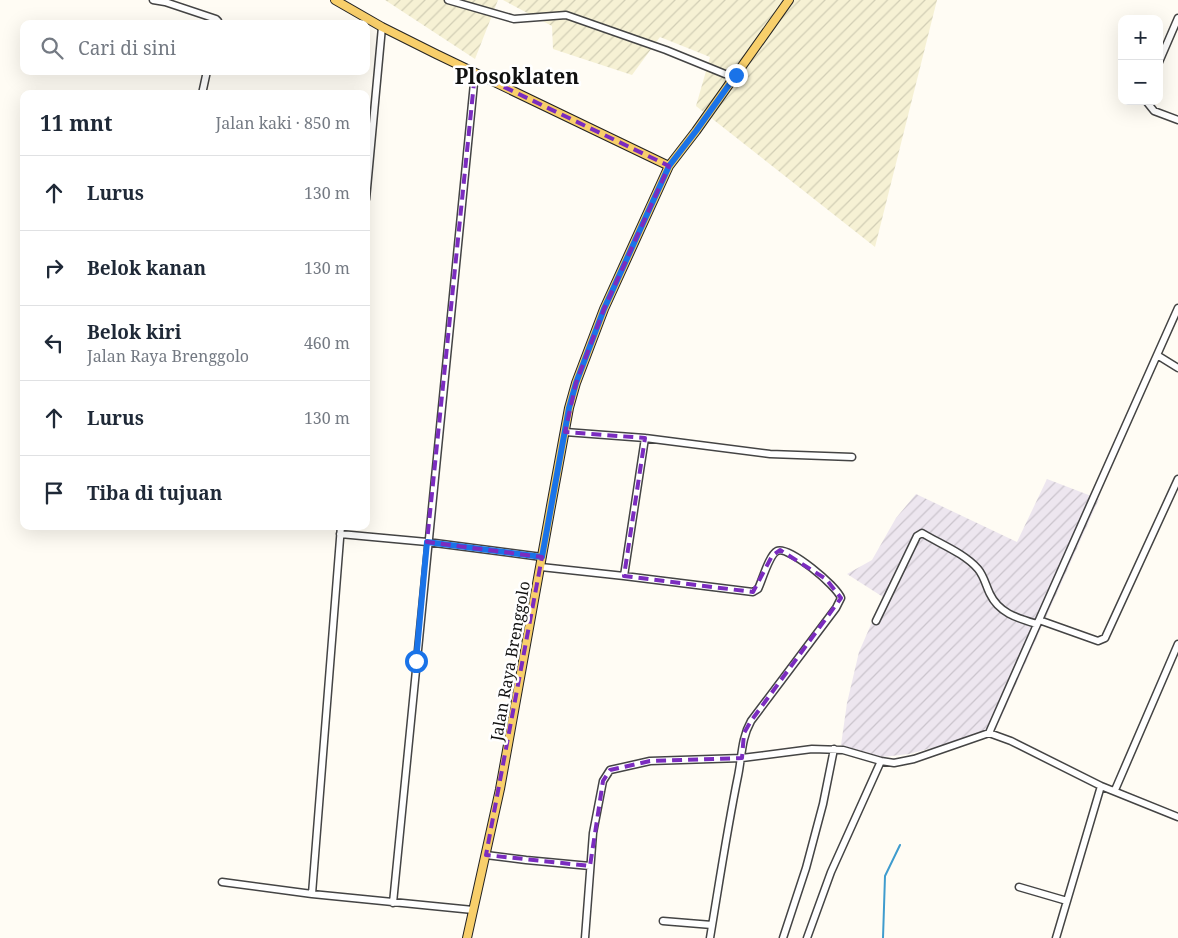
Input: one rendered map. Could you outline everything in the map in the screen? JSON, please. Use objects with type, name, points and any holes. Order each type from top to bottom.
[{"type":"main road","points":[[335,0],[370,20]]},
{"type":"main road","name":"Jalan Raya Brenggolo","points":[[467,938],[513,725],[565,432],[576,383],[604,309],[669,166],[789,0]]},
{"type":"main road","points":[[370,20],[474,73],[669,166]]},
{"type":"street","points":[[153,0],[166,1],[217,20]]},
{"type":"street","points":[[448,0],[514,19],[566,15],[666,50],[725,74],[736,75]]},
{"type":"street","points":[[1160,60],[1178,18]]},
{"type":"street","points":[[370,156],[382,27]]},
{"type":"street","points":[[392,903],[408,763],[427,542],[474,73]]},
{"type":"street","points":[[203,90],[206,75]]},
{"type":"street","points":[[1149,105],[1154,111],[1178,120]]},
{"type":"street","points":[[989,733],[1178,308]]},
{"type":"street","points":[[1157,355],[1178,368]]},
{"type":"street","points":[[565,432],[645,438],[770,454],[852,457]]},
{"type":"street","points":[[624,576],[645,438]]},
{"type":"street","points":[[876,621],[917,536],[922,533],[971,562],[980,571],[990,595],[999,608],[1016,618],[1038,622],[1098,641],[1105,638],[1178,479]]},
{"type":"street","points":[[312,894],[340,530]]},
{"type":"street","points":[[340,534],[427,542],[542,557]]},
{"type":"street","points":[[541,567],[753,592],[758,589],[772,556],[777,550],[780,550],[810,566],[839,592],[841,598],[836,608],[744,733],[741,748],[742,758],[728,828],[710,938]]},
{"type":"street","points":[[1115,790],[1178,644]]},
{"type":"street","points":[[585,938],[593,833],[603,782],[610,770],[630,764],[650,761],[742,758],[812,749],[843,750],[881,761],[894,762],[904,761],[989,733],[1011,741],[1102,786],[1178,817]]},
{"type":"street","points":[[784,938],[806,868],[823,804],[834,749]]},
{"type":"street","points":[[807,938],[831,872],[881,761]]},
{"type":"street","points":[[1056,938],[1102,786]]},
{"type":"street","points":[[486,854],[590,866]]},
{"type":"street","points":[[222,882],[392,903],[473,910]]},
{"type":"street","points":[[1019,887],[1067,901]]},
{"type":"street","points":[[664,921],[712,925]]},
{"type":"highlighted area","points":[[475,73],[669,166],[604,309],[576,383],[565,432],[645,438],[624,576],[753,592],[772,556],[780,550],[826,579],[841,598],[751,721],[744,733],[742,758],[650,761],[610,770],[603,781],[590,866],[486,855],[542,557],[427,542]]},
{"type":"shaded area","points":[[385,0],[498,0],[475,59]]},
{"type":"shaded area","points":[[503,0],[937,0],[875,247],[696,106],[710,57],[660,37],[632,75],[553,49],[552,26]]},
{"type":"shaded area","points":[[1047,479],[1099,499],[995,731],[909,754],[882,757],[841,745],[847,703],[859,652],[883,597],[847,574],[872,560],[896,518],[916,494],[1017,542]]},
{"type":"waterway","points":[[883,938],[885,876],[900,845]]},
{"type":"district","name":"Plosoklaten","points":[[517,77]]},
{"type":"route","points":[[416,661],[427,542],[542,557],[569,408],[576,383],[604,309],[624,260],[669,166],[736,75]]}]
